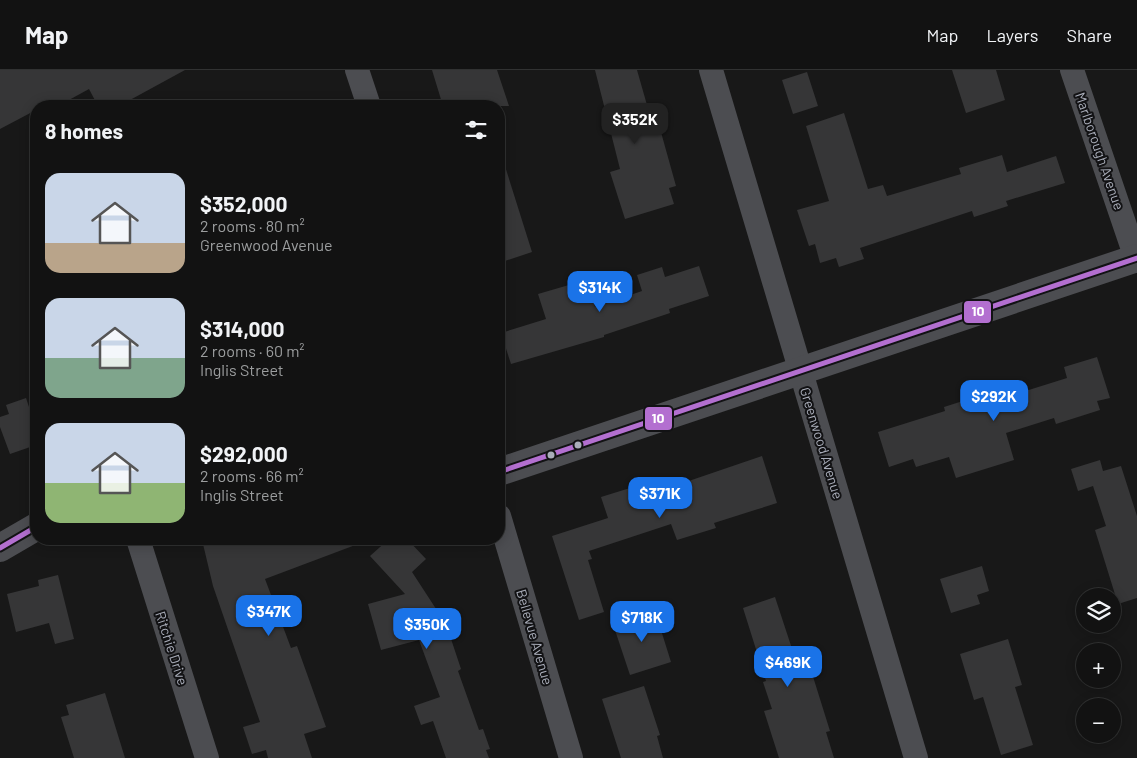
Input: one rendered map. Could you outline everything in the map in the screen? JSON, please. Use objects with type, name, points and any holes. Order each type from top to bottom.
[{"type":"street","points":[[357,70],[367,100]]},
{"type":"street","name":"Greenwood Avenue","points":[[711,70],[916,758]]},
{"type":"street","name":"Marlborough Avenue","points":[[1072,70],[1137,259]]},
{"type":"street","points":[[505,470],[1137,259]]},
{"type":"street","points":[[0,548],[30,530]]},
{"type":"street","name":"Bellevue Avenue","points":[[505,536],[570,758]]},
{"type":"street","name":"Ritchie Drive","points":[[140,545],[207,758]]},
{"type":"building","points":[[0,70],[185,70],[130,100],[95,100],[89,89],[69,100],[30,100],[30,113],[0,129]]},
{"type":"building","points":[[432,70],[497,70],[509,106],[505,106],[505,100],[441,100]]},
{"type":"building","points":[[595,70],[637,70],[653,126],[659,125],[676,186],[669,188],[674,204],[625,219],[610,172],[620,169]]},
{"type":"building","points":[[952,70],[996,70],[1005,100],[966,113]]},
{"type":"building","points":[[807,72],[818,106],[793,114],[782,80]]},
{"type":"building","points":[[844,113],[868,189],[883,185],[887,196],[961,174],[959,168],[1002,155],[1007,172],[1056,156],[1065,183],[1006,201],[1008,206],[974,217],[972,211],[860,248],[864,259],[839,267],[836,258],[820,263],[815,244],[809,246],[797,210],[829,201],[806,126]]},
{"type":"building","points":[[505,166],[532,252],[505,261]]},
{"type":"building","points":[[699,266],[709,296],[669,309],[670,313],[604,335],[604,337],[511,364],[505,345],[505,332],[546,319],[538,294],[586,280],[595,307],[642,291],[637,275],[662,267],[665,277]]},
{"type":"building","points":[[1097,357],[1110,398],[1097,401],[1100,410],[1056,424],[1054,418],[1006,433],[1014,460],[956,478],[949,457],[916,467],[913,459],[889,467],[878,432],[945,411],[944,407],[969,399],[1010,388],[1013,395],[1067,378],[1064,367]]},
{"type":"building","points":[[26,398],[30,407],[30,447],[10,454],[0,427],[0,417],[9,414],[6,405]]},
{"type":"building","points":[[762,456],[777,503],[714,523],[716,528],[677,540],[671,524],[589,551],[592,559],[588,560],[604,612],[579,620],[552,536],[608,518],[601,497],[630,488],[631,491],[674,478],[677,485]]},
{"type":"building","points":[[1100,460],[1103,471],[1121,466],[1137,516],[1137,598],[1121,603],[1121,588],[1113,588],[1095,530],[1106,526],[1093,486],[1078,491],[1071,469]]},
{"type":"building","points":[[203,545],[355,545],[265,579],[291,648],[297,646],[326,727],[304,734],[312,758],[268,758],[266,750],[252,754],[243,727],[260,722],[213,586]]},
{"type":"building","points":[[382,545],[413,545],[426,559],[412,572],[455,638],[451,639],[461,669],[458,671],[479,730],[483,729],[490,749],[486,750],[489,758],[446,758],[433,721],[421,725],[414,706],[440,697],[419,640],[381,650],[368,604],[405,594],[370,556]]},
{"type":"building","points":[[982,566],[989,591],[977,595],[980,604],[951,613],[940,579]]},
{"type":"building","points":[[58,575],[74,639],[55,644],[49,623],[16,632],[7,594],[39,586],[38,580]]},
{"type":"building","points":[[775,597],[799,670],[810,667],[830,731],[826,732],[834,758],[779,758],[764,711],[772,709],[763,682],[766,681],[743,608]]},
{"type":"building","points":[[655,611],[671,662],[630,675],[613,624]]},
{"type":"building","points":[[1008,639],[1022,685],[1015,687],[1033,745],[1001,755],[983,697],[974,700],[960,654]]},
{"type":"building","points":[[644,686],[660,735],[657,736],[663,758],[621,758],[602,699]]},
{"type":"building","points":[[105,693],[125,758],[74,758],[61,717],[69,715],[66,705]]},
{"type":"transit line","name":"10","points":[[505,470],[1137,258]]},
{"type":"transit line","name":"10","points":[[0,548],[30,530]]}]
